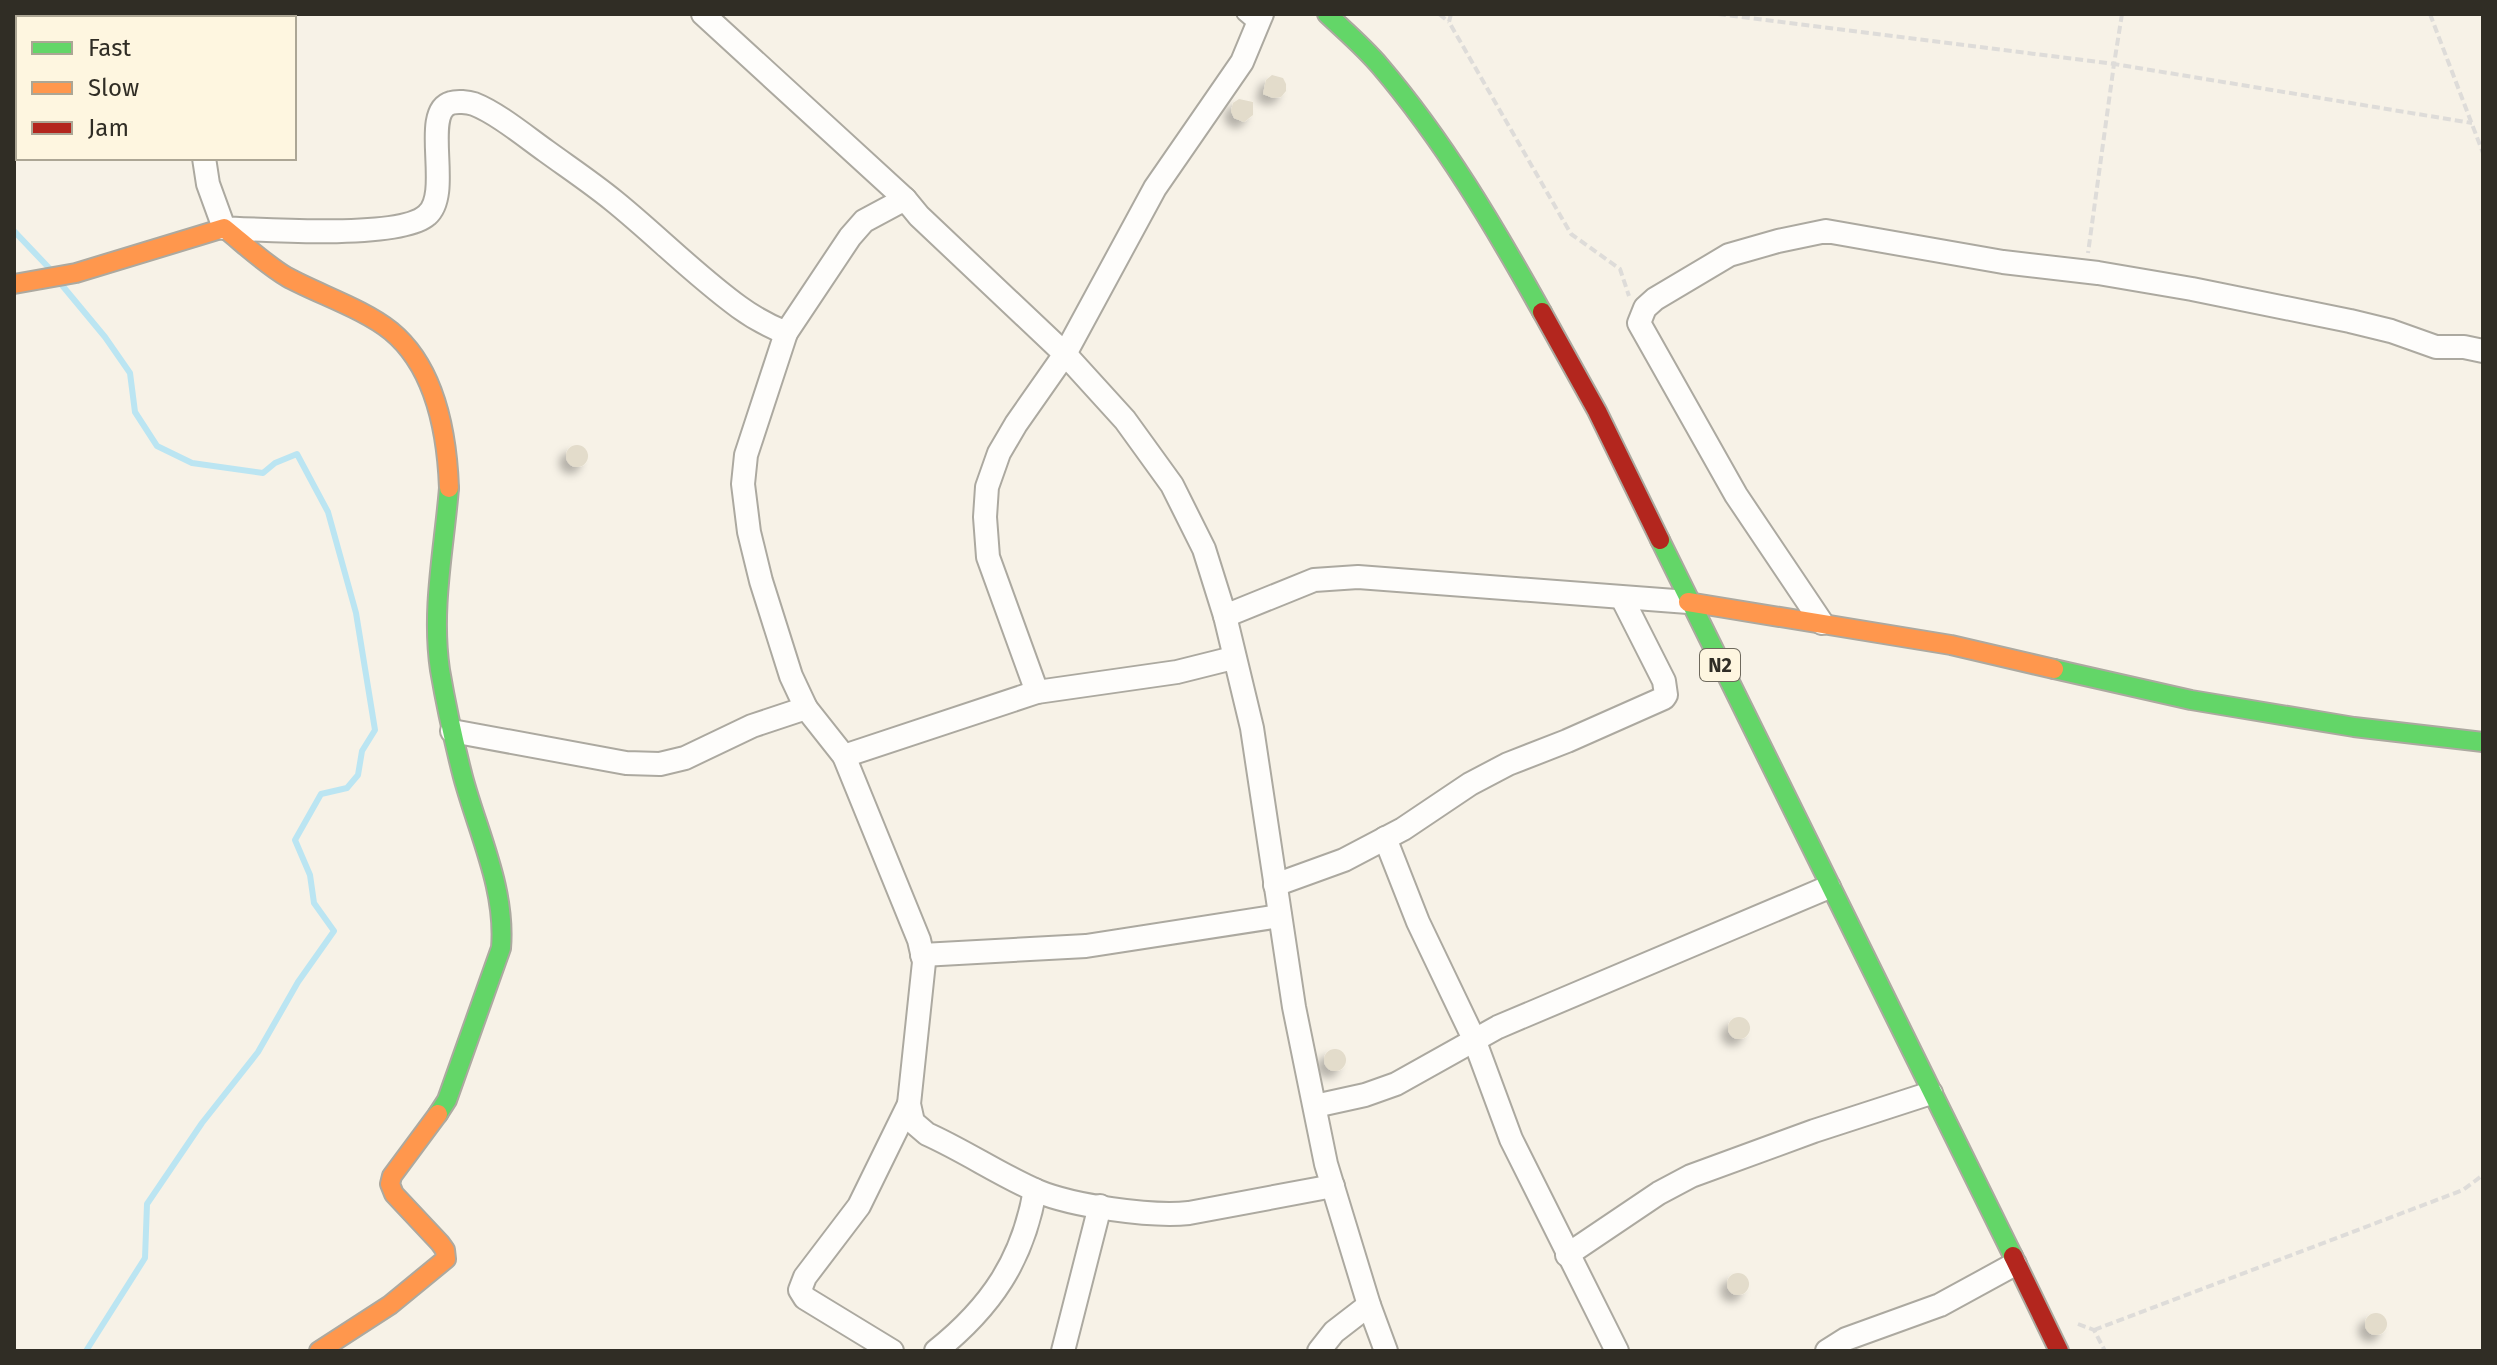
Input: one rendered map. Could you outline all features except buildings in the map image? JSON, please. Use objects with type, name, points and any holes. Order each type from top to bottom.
[{"type":"main road","name":"N2","points":[[1327,14],[1378,65],[1455,165],[1518,269],[1597,411],[1688,602],[2059,1351]]},
{"type":"main road","points":[[14,284],[76,273],[224,228],[284,275],[392,332],[430,385],[438,409],[449,490],[437,586],[440,668],[469,801],[500,904],[501,948],[447,1100],[392,1176],[390,1184],[394,1194],[440,1243],[446,1259],[390,1305],[319,1351]]},
{"type":"main road","points":[[1688,602],[1951,645],[2191,700],[2354,727],[2483,742]]},
{"type":"street","points":[[703,14],[905,199],[919,216],[1065,354],[1125,420],[1172,485],[1204,549],[1225,616],[1252,728],[1294,1007],[1315,1106],[1333,1186],[1386,1351]]},
{"type":"street","points":[[1037,692],[988,557],[985,517],[987,487],[999,453],[1065,354],[1155,188],[1242,62],[1254,18]]},
{"type":"street","points":[[204,160],[208,184],[224,228],[322,232],[403,226],[429,214],[438,197],[437,132],[440,111],[447,104],[475,104],[613,200],[737,306],[766,325],[786,333]]},
{"type":"street","points":[[905,199],[864,221],[786,333],[754,423],[743,484],[749,532],[761,581],[791,676],[806,708],[844,756],[912,919],[924,962],[909,1104],[913,1122],[927,1134],[1035,1190],[1126,1211],[1172,1215],[1333,1186]]},
{"type":"street","points":[[1822,623],[1736,495],[1639,323],[1645,308],[1655,299],[1729,255],[1826,231],[2003,262],[2085,271],[2350,321],[2436,347],[2483,351]]},
{"type":"street","points":[[1225,616],[1314,580],[1358,577],[1688,602]]},
{"type":"street","points":[[1275,885],[1344,860],[1403,829],[1470,784],[1508,764],[1664,698],[1664,681],[1622,598]]},
{"type":"street","points":[[844,756],[1037,692],[1177,672],[1233,658]]},
{"type":"street","points":[[452,731],[626,763],[660,764],[685,758],[752,726],[806,708]]},
{"type":"street","points":[[1385,838],[1418,922],[1474,1039],[1511,1139],[1617,1351]]},
{"type":"street","points":[[1315,1106],[1365,1095],[1396,1084],[1474,1039],[1829,887]]},
{"type":"street","points":[[922,955],[1086,946],[1280,916]]},
{"type":"street","points":[[1567,1255],[1659,1193],[1691,1176],[1801,1135],[1931,1093]]},
{"type":"street","points":[[892,1351],[805,1298],[800,1290],[805,1277],[859,1206],[909,1104]]},
{"type":"street","points":[[936,1351],[981,1311],[1012,1265],[1029,1223],[1035,1190]]},
{"type":"street","points":[[1063,1351],[1100,1206]]},
{"type":"street","points":[[1827,1351],[1846,1339],[1940,1305],[2015,1264]]},
{"type":"street","points":[[1319,1351],[1334,1332],[1369,1305]]},
{"type":"path","points":[[1439,14],[1449,22],[1571,234],[1620,269],[1639,323]]},
{"type":"path","points":[[1449,22],[1451,14]]},
{"type":"path","points":[[1718,14],[2114,64],[2472,123]]},
{"type":"path","points":[[2085,271],[2122,14]]},
{"type":"path","points":[[2430,14],[2483,153]]},
{"type":"path","points":[[2094,1330],[2463,1190],[2483,1175]]},
{"type":"waterway","points":[[14,231],[50,269]]},
{"type":"waterway","points":[[61,284],[130,373],[135,412],[157,446],[192,463],[263,473],[275,463],[297,454],[328,512],[356,613],[375,730],[362,751],[358,775],[347,788],[321,794],[295,840],[310,875],[314,903],[334,931],[298,982],[258,1052],[202,1123],[147,1204],[145,1258],[86,1351]]},
{"type":"traffic: fast","points":[[1327,14],[1374,59],[1426,124],[1487,216],[1542,312]]},
{"type":"traffic: fast","points":[[438,1114],[447,1100],[501,948],[495,883],[463,777],[440,670],[437,624],[439,579],[449,488]]},
{"type":"traffic: fast","points":[[1660,540],[2013,1256]]},
{"type":"traffic: fast","points":[[2054,669],[2191,700],[2354,727],[2483,742]]},
{"type":"traffic: slow","points":[[14,284],[76,273],[224,228],[279,272],[368,316],[391,331],[406,346],[419,364],[436,403],[442,424],[449,488]]},
{"type":"traffic: slow","points":[[1688,602],[1951,645],[2054,669]]},
{"type":"traffic: slow","points":[[319,1351],[390,1305],[446,1259],[440,1243],[394,1194],[390,1184],[392,1176],[438,1114]]},
{"type":"traffic: jam","points":[[1542,312],[1597,411],[1660,540]]},
{"type":"traffic: jam","points":[[2013,1256],[2059,1351]]}]
